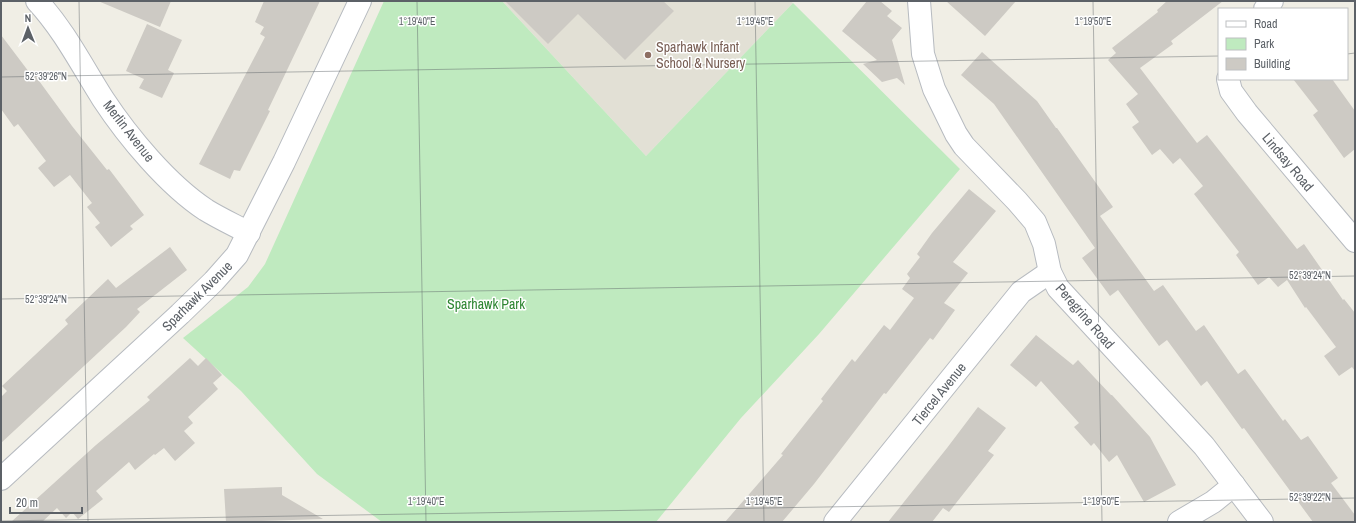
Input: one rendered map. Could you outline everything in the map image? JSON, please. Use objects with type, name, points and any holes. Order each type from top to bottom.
[{"type":"street","name":"Merlin Avenue","points":[[38,1],[83,63],[103,99],[129,135],[169,180],[205,210],[248,233]]},
{"type":"street","name":"Sparhawk Avenue","points":[[1,479],[214,281],[236,255],[284,162],[360,1]]},
{"type":"street","name":"Peregrine Road","points":[[919,1],[923,54],[934,89],[964,146],[1036,222],[1044,244],[1050,272],[1058,288],[1204,446],[1262,522]]},
{"type":"street","name":"Lindsay Road","points":[[1228,80],[1231,91],[1247,113],[1355,241]]},
{"type":"street","name":"Tiercel Avenue","points":[[835,522],[1021,292],[1050,272]]},
{"type":"street","points":[[1179,522],[1213,502],[1234,485]]},
{"type":"shaded area","name":"Sparhawk Infant School & Nursery","points":[[502,1],[790,1],[793,3],[646,156]]},
{"type":"green space","name":"Sparhawk Park","points":[[384,1],[502,1],[646,156],[793,3],[960,169],[819,334],[741,418],[656,522],[382,522],[317,474],[241,391],[183,338],[248,287],[265,264]]},
{"type":"building","points":[[98,1],[171,1],[160,27]]},
{"type":"building","points":[[264,1],[320,1],[268,110],[270,111],[240,171],[234,170],[230,179],[199,164],[265,37],[260,34],[264,27],[255,22]]},
{"type":"building","points":[[505,1],[663,1],[674,11],[625,60],[578,14],[548,44]]},
{"type":"building","points":[[867,1],[880,1],[892,11],[887,16],[902,28],[892,40],[905,85],[897,78],[882,82],[863,64],[877,60],[842,31]]},
{"type":"building","points":[[946,1],[1016,1],[985,36]]},
{"type":"building","points":[[1167,1],[1223,1],[1171,41],[1173,44],[1140,68],[1197,143],[1207,135],[1297,249],[1304,244],[1343,300],[1344,299],[1355,313],[1355,371],[1352,367],[1339,376],[1324,356],[1336,347],[1306,307],[1305,308],[1287,280],[1278,287],[1269,277],[1258,285],[1236,255],[1239,252],[1194,194],[1203,186],[1180,158],[1173,164],[1160,149],[1152,155],[1132,127],[1139,122],[1126,104],[1138,94],[1108,60],[1116,53],[1112,48],[1158,12],[1157,10]]},
{"type":"building","points":[[147,24],[182,40],[168,70],[174,73],[162,98],[139,88],[144,79],[126,71]]},
{"type":"building","points":[[1,35],[32,76],[34,74],[72,126],[107,170],[109,169],[144,215],[130,226],[133,229],[111,247],[95,227],[100,223],[87,207],[92,203],[70,175],[54,187],[38,168],[46,161],[18,124],[14,127],[1,109]]},
{"type":"building","points":[[982,52],[1037,101],[1057,128],[1113,207],[1100,216],[1154,291],[1163,285],[1196,331],[1204,325],[1238,374],[1245,369],[1283,421],[1285,419],[1301,440],[1308,436],[1338,478],[1331,483],[1355,515],[1355,522],[1313,522],[1244,428],[1242,429],[1207,381],[1201,386],[1167,340],[1159,346],[1118,290],[1110,296],[1082,258],[1095,248],[994,104],[961,75]]},
{"type":"building","points":[[1294,80],[1333,80],[1355,111],[1355,149],[1344,158],[1313,115],[1318,111]]},
{"type":"building","points":[[969,189],[996,211],[953,262],[968,273],[944,303],[955,310],[933,340],[930,338],[886,394],[884,393],[814,484],[782,522],[725,522],[783,455],[781,454],[823,401],[821,399],[852,359],[855,362],[884,325],[890,330],[914,298],[902,289],[910,278],[907,274],[920,257],[917,254],[932,233]]},
{"type":"building","points":[[170,247],[187,270],[137,309],[140,312],[126,327],[1,443],[1,397],[7,391],[2,386],[68,324],[65,320],[108,279],[116,288]]},
{"type":"building","points":[[1036,335],[1073,365],[1078,360],[1112,395],[1150,437],[1176,485],[1144,502],[1117,455],[1109,462],[1094,443],[1091,446],[1074,427],[1079,423],[1041,381],[1036,387],[1010,365]]},
{"type":"building","points":[[190,358],[198,366],[206,358],[222,375],[213,383],[218,389],[188,417],[193,423],[184,431],[195,443],[175,461],[164,448],[155,455],[154,454],[135,470],[129,462],[96,491],[103,499],[78,519],[72,512],[66,518],[57,508],[42,522],[11,522],[96,445],[150,400],[147,397]]},
{"type":"building","points":[[978,407],[1006,428],[988,451],[994,455],[949,512],[943,508],[932,522],[888,522],[947,448]]},
{"type":"building","points":[[282,487],[282,495],[323,519],[226,522],[224,489]]},
{"type":"place","name":"Sparhawk Infant School & Nursery","points":[[648,55]]}]
